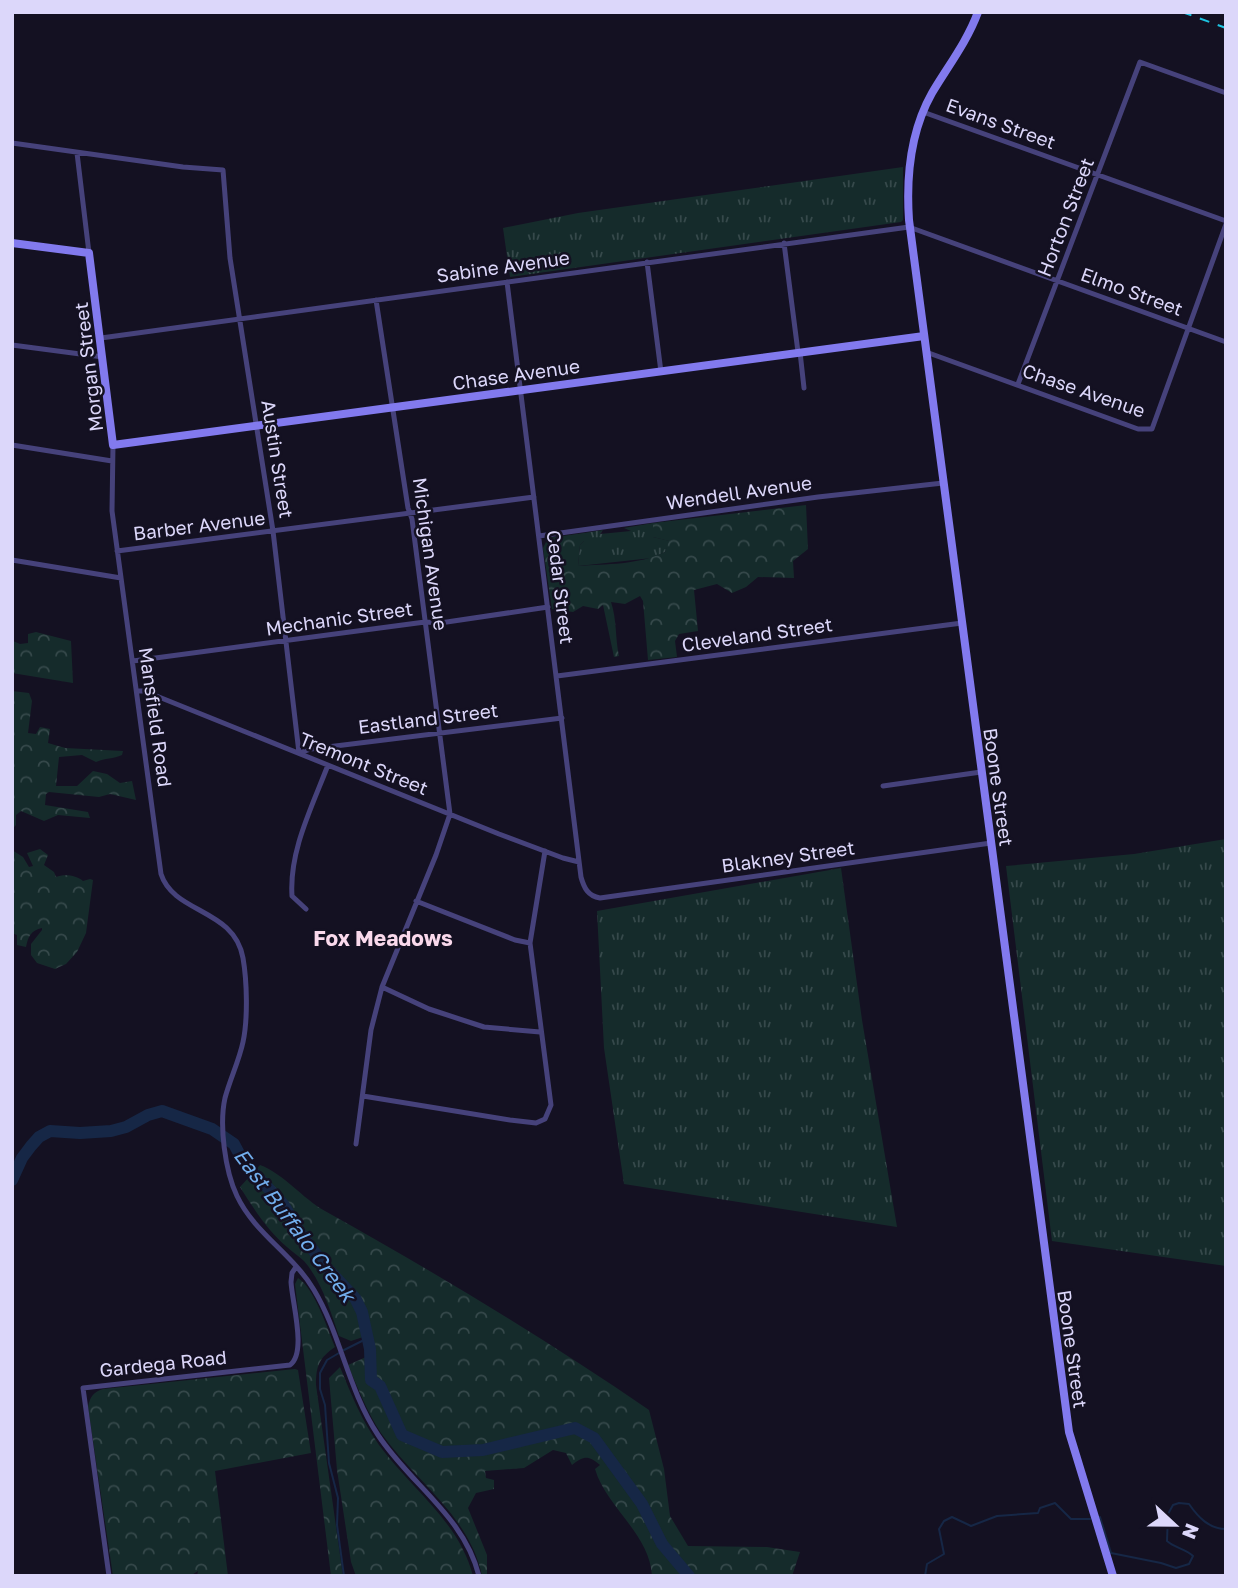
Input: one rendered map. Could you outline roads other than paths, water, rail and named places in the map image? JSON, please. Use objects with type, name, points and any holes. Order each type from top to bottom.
[{"type":"street","name":"Boone Street","points":[[978,12],[967,37],[923,112],[908,173],[909,227],[1069,1432],[1113,1576]]},
{"type":"street","name":"Horton Street","points":[[1018,384],[1140,62],[1226,93]]},
{"type":"street","name":"Evans Street","points":[[923,112],[1226,222]]},
{"type":"street","points":[[12,143],[77,153]]},
{"type":"street","name":"Austin Street","points":[[77,153],[223,170],[230,258],[273,531],[299,753]]},
{"type":"street","name":"Morgan Street","points":[[77,153],[113,445],[111,511],[121,578]]},
{"type":"street","points":[[1188,328],[1226,222]]},
{"type":"street","name":"Sabine Avenue","points":[[101,338],[909,227]]},
{"type":"street","name":"Elmo Street","points":[[909,227],[1226,342]]},
{"type":"street","points":[[12,243],[89,253]]},
{"type":"street","points":[[785,243],[804,388]]},
{"type":"street","points":[[647,262],[662,372]]},
{"type":"street","name":"Cedar Street","points":[[507,282],[579,862],[583,884],[590,895]]},
{"type":"street","name":"Michigan Avenue","points":[[376,300],[410,513],[450,814]]},
{"type":"street","name":"Chase Avenue","points":[[926,352],[1138,429],[1152,429],[1188,328]]},
{"type":"street","name":"Chase Avenue","points":[[113,445],[924,335]]},
{"type":"street","points":[[12,345],[103,357]]},
{"type":"street","points":[[12,445],[112,461]]},
{"type":"street","name":"Wendell Avenue","points":[[539,536],[943,483]]},
{"type":"street","name":"Barber Avenue","points":[[117,551],[534,497]]},
{"type":"street","points":[[12,560],[121,578]]},
{"type":"street","name":"Mansfield Road","points":[[121,578],[163,878],[176,895],[218,920],[233,934],[244,964],[244,1035],[225,1098],[223,1124],[229,1173],[234,1191],[248,1216],[296,1267]]},
{"type":"street","name":"Mechanic Street","points":[[133,661],[425,622],[440,624],[548,607]]},
{"type":"street","name":"Cleveland Street","points":[[557,676],[962,623]]},
{"type":"street","name":"Tremont Street","points":[[138,691],[144,691],[450,814],[579,862]]},
{"type":"street","name":"Eastland Street","points":[[299,753],[311,749],[562,718]]},
{"type":"street","points":[[306,909],[292,896],[290,876],[295,852],[328,765]]},
{"type":"street","points":[[883,786],[981,772]]},
{"type":"street","points":[[356,1144],[371,1030],[382,987],[450,814]]},
{"type":"street","name":"Blakney Street","points":[[590,895],[606,897],[991,843]]},
{"type":"street","points":[[363,1096],[536,1123],[545,1119],[551,1105],[530,943],[545,851]]},
{"type":"street","points":[[416,901],[515,940],[530,943]]},
{"type":"street","points":[[382,987],[429,1009],[484,1027],[540,1032]]},
{"type":"street","points":[[296,1267],[311,1284],[320,1300],[371,1424],[394,1456],[452,1520],[470,1551],[479,1576]]},
{"type":"street","name":"Gardega Road","points":[[109,1576],[83,1388],[290,1365],[296,1360],[299,1346],[291,1282],[296,1267]]},
{"type":"waterway","name":"East Buffalo Creek","points":[[12,1180],[31,1146],[39,1137],[50,1131],[111,1131],[162,1111],[212,1129],[234,1144],[243,1161],[283,1204],[326,1267],[355,1298],[362,1312],[370,1349],[371,1380],[380,1386],[402,1435],[442,1452],[483,1450],[575,1428],[594,1438],[642,1504],[662,1544],[689,1576]]},
{"type":"waterway","points":[[344,1350],[368,1338]]},
{"type":"waterway","points":[[339,1353],[327,1360],[320,1373],[320,1389],[325,1405],[329,1463],[338,1498],[337,1525],[344,1576]]},
{"type":"waterway","points":[[925,1576],[927,1564],[944,1554],[939,1529],[944,1521],[952,1517],[971,1526],[997,1516],[1038,1513],[1040,1508],[1055,1503],[1071,1519],[1090,1519]]},
{"type":"waterway","points":[[1098,1518],[1100,1517],[1111,1553],[1176,1568],[1189,1564],[1193,1556],[1167,1541],[1168,1514],[1173,1505],[1189,1504],[1204,1521],[1214,1527],[1226,1529]]},
{"type":"waterway","points":[[837,1576],[846,1576]]},
{"type":"railway","points":[[1182,12],[1226,28]]},
{"type":"district","name":"Fox Meadows","points":[[383,938]]}]
